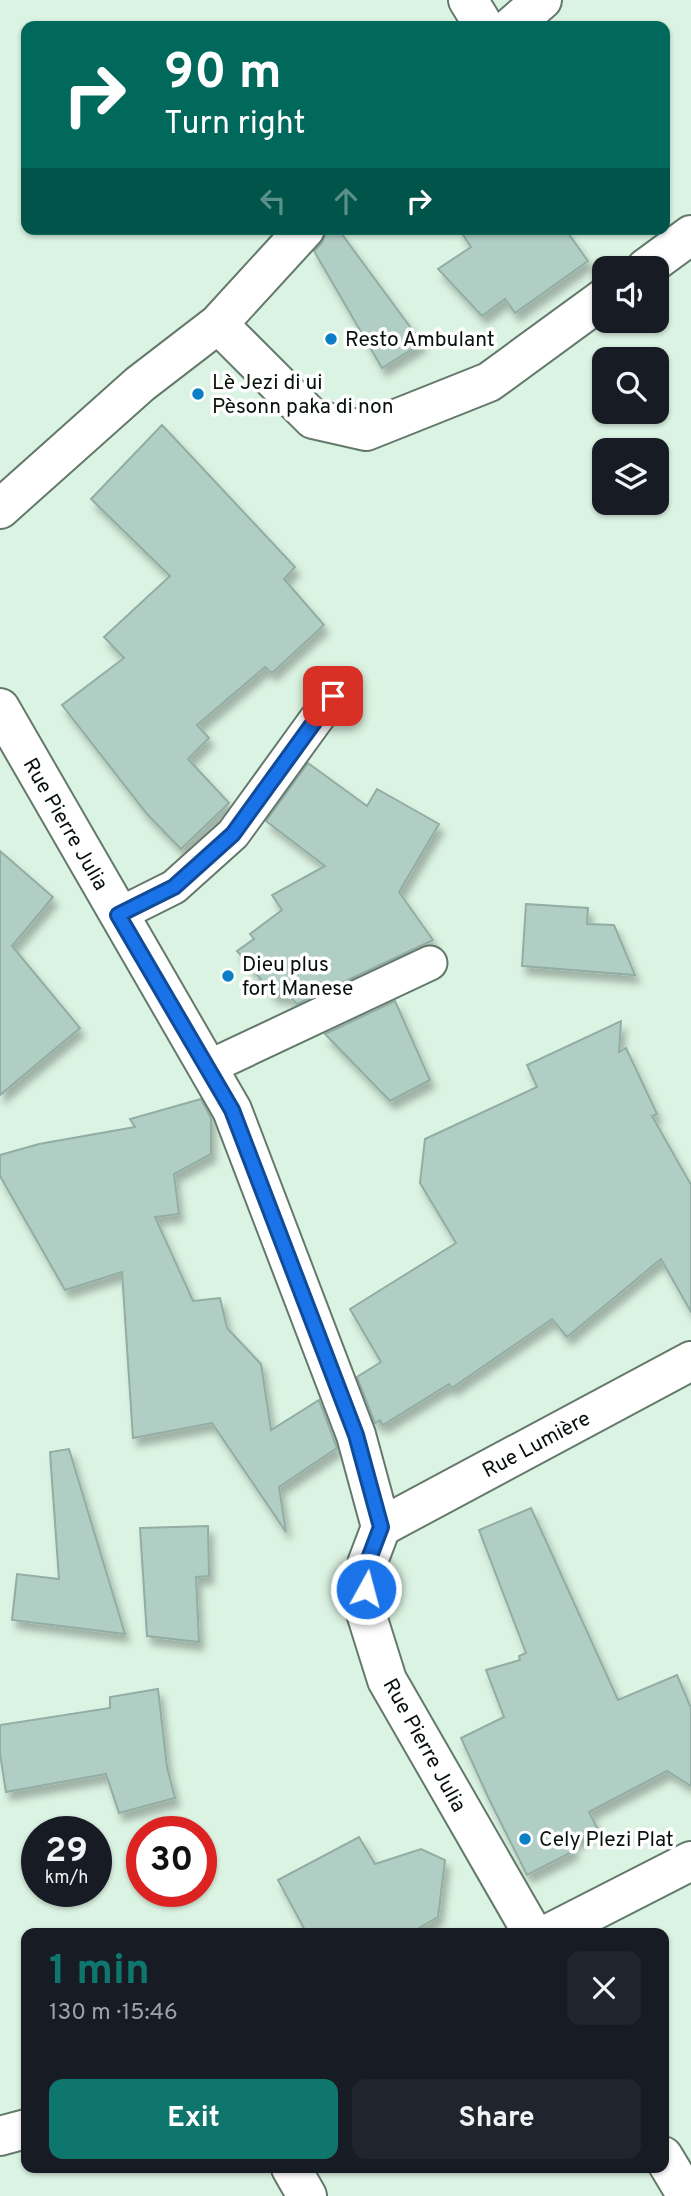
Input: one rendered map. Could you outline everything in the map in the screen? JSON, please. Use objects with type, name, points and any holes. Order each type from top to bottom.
[{"type":"street","points":[[468,0],[481,21]]},
{"type":"street","points":[[518,21],[542,0]]},
{"type":"street","points":[[0,509],[140,384],[218,324],[300,235]]},
{"type":"street","points":[[662,256],[691,235]]},
{"type":"street","points":[[218,324],[313,419],[366,431],[489,382],[592,307]]},
{"type":"street","name":"Rue Pierre Julia","points":[[0,708],[232,1110],[356,1435],[381,1527],[367,1564],[366,1614],[387,1680],[530,1928]]},
{"type":"street","name":"Rue Lumière","points":[[381,1527],[691,1362]]},
{"type":"street","points":[[560,1928],[691,1861]]},
{"type":"street","points":[[0,2136],[21,2130]]},
{"type":"street","points":[[669,2165],[687,2196]]},
{"type":"street","points":[[294,2173],[307,2196]]},
{"type":"lane","points":[[118,915],[174,887],[233,834],[333,696]]},
{"type":"lane","points":[[207,1068],[430,963]]},
{"type":"building","points":[[325,235],[342,235],[422,343],[382,368],[314,251],[322,243]]},
{"type":"building","points":[[463,235],[569,235],[588,261],[515,313],[505,299],[482,316],[438,269],[471,247]]},
{"type":"building","points":[[162,425],[295,567],[284,579],[324,625],[272,673],[265,667],[197,725],[209,738],[188,759],[229,803],[181,849],[147,814],[62,705],[124,658],[104,637],[170,576],[91,499]]},
{"type":"building","points":[[308,763],[367,806],[377,789],[439,824],[399,892],[433,940],[297,1004],[290,997],[274,995],[237,951],[254,939],[250,934],[282,910],[272,895],[325,866],[266,821]]},
{"type":"building","points":[[0,851],[53,897],[12,946],[80,1028],[0,1095]]},
{"type":"building","points":[[526,904],[588,908],[587,924],[614,925],[635,975],[522,966]]},
{"type":"building","points":[[395,1001],[430,1080],[390,1101],[325,1034]]},
{"type":"building","points":[[621,1021],[619,1052],[626,1048],[657,1114],[652,1116],[691,1185],[691,1312],[661,1259],[567,1337],[552,1319],[452,1388],[449,1384],[383,1425],[380,1420],[375,1423],[357,1377],[381,1362],[350,1309],[456,1243],[420,1183],[425,1139],[537,1087],[527,1065]]},
{"type":"building","points":[[201,1099],[211,1118],[211,1154],[174,1174],[179,1214],[155,1217],[193,1301],[220,1298],[227,1328],[261,1364],[271,1430],[319,1400],[337,1448],[279,1487],[286,1532],[212,1423],[133,1438],[122,1272],[65,1290],[0,1176],[0,1155],[39,1144],[135,1127],[130,1119]]},
{"type":"building","points":[[69,1449],[125,1634],[12,1620],[17,1574],[59,1579],[50,1452]]},
{"type":"building","points":[[531,1508],[618,1700],[677,1675],[691,1708],[691,1786],[667,1771],[589,1812],[597,1828],[571,1844],[574,1851],[527,1875],[461,1738],[504,1717],[486,1670],[520,1660],[519,1656],[526,1653],[479,1530]]},
{"type":"building","points":[[208,1526],[209,1576],[196,1577],[199,1642],[147,1636],[140,1528]]},
{"type":"building","points":[[158,1689],[167,1767],[175,1798],[119,1813],[106,1774],[6,1792],[0,1754],[0,1725],[110,1708],[110,1697]]},
{"type":"building","points":[[359,1837],[375,1864],[421,1849],[445,1860],[438,1917],[419,1928],[304,1928],[278,1880]]},
{"type":"place","name":"Resto Ambulant","points":[[331,339]]},
{"type":"place","name":"Lè Jezi di ui Pèsonn paka di non","points":[[198,394]]},
{"type":"place","name":"Dieu plus fort Manese","points":[[228,976]]},
{"type":"place","name":"Cely Plezi Plat","points":[[525,1839]]},
{"type":"route","points":[[333,696],[233,834],[174,887],[118,915],[232,1110],[356,1435],[381,1527],[367,1564],[366,1589]]}]
